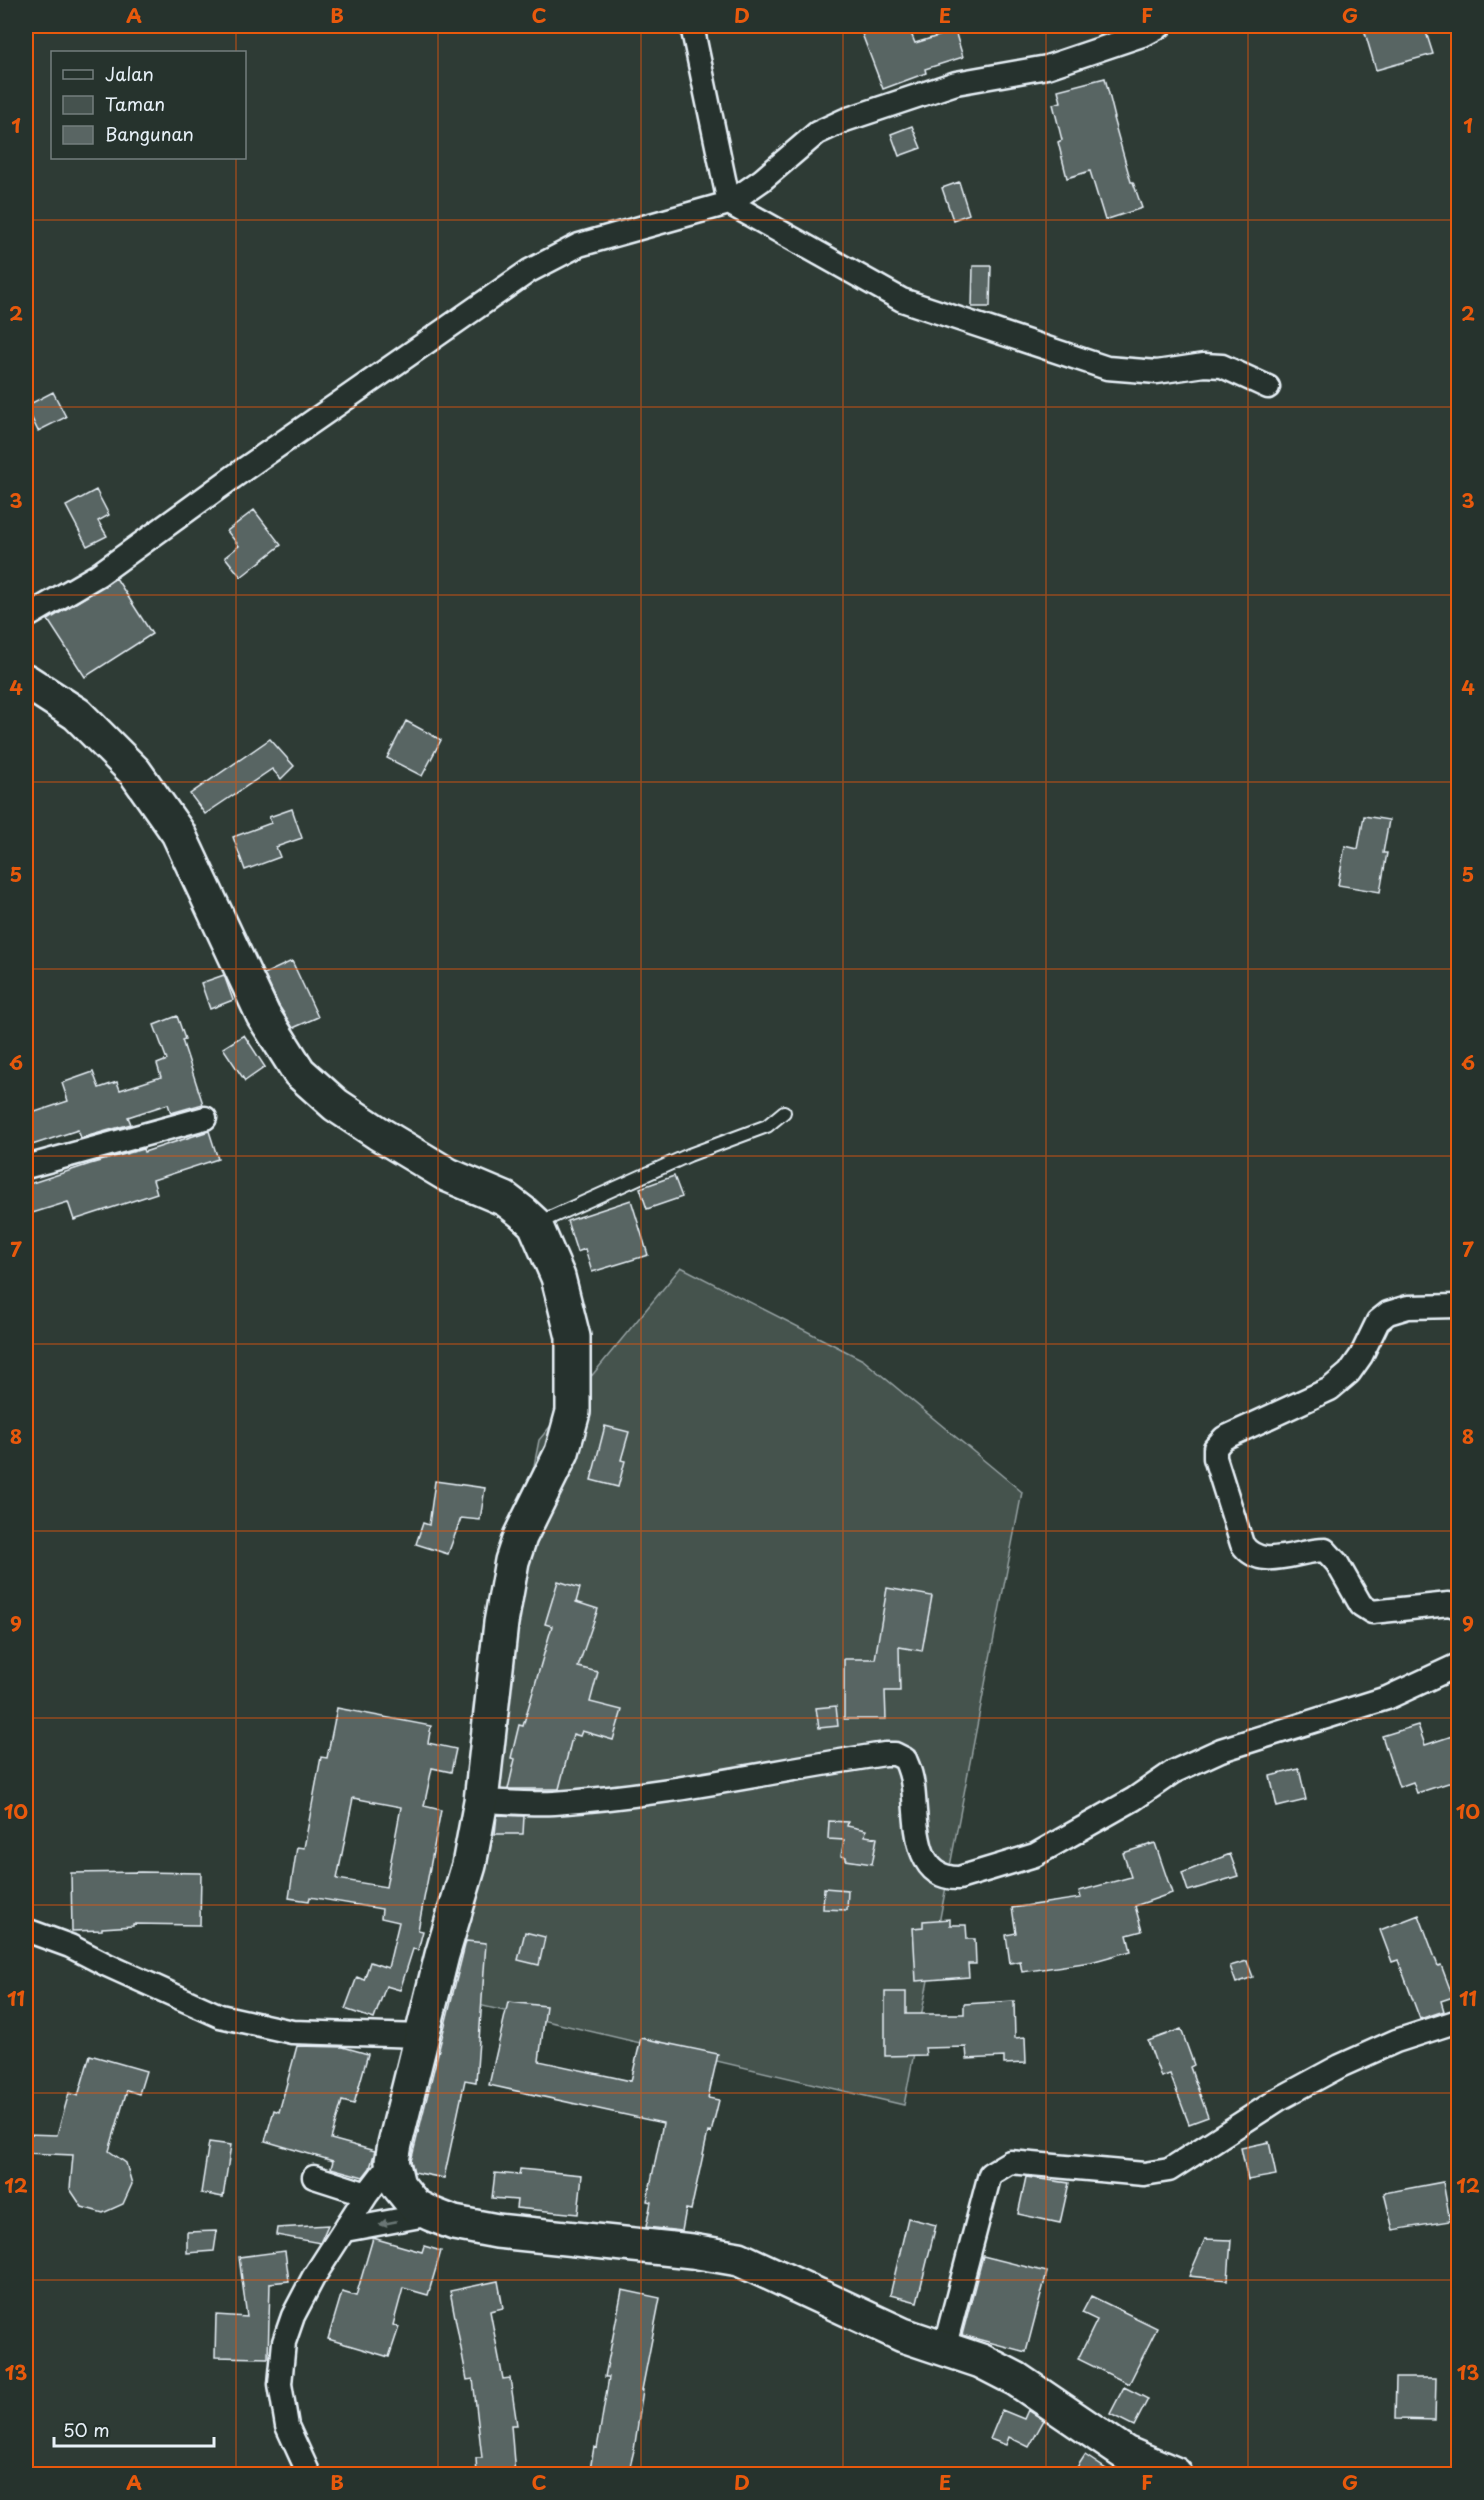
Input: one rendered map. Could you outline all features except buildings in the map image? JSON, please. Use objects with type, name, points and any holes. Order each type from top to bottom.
[{"type":"main road","points":[[26,681],[77,714],[127,764],[178,832],[262,1015],[299,1072],[336,1105],[378,1133],[448,1175],[504,1199],[535,1224],[558,1277],[573,1337],[573,1412],[562,1452],[520,1537],[512,1561],[501,1623],[480,1802],[469,1865],[421,2036],[393,2161],[398,2185],[415,2206],[454,2223],[497,2231],[692,2251],[740,2259],[892,2331],[981,2361],[1016,2379],[1125,2452],[1175,2475]]},
{"type":"street","points":[[692,26],[729,202],[902,300],[1107,368],[1157,372],[1204,365],[1222,366],[1268,387]]},
{"type":"street","points":[[26,617],[98,575],[243,470],[529,271],[579,245],[729,202],[762,180],[817,133],[845,120],[956,83],[1047,66],[1145,34],[1160,26]]},
{"type":"street","points":[[26,1167],[205,1119]]},
{"type":"street","points":[[1458,1306],[1408,1307],[1388,1313],[1378,1321],[1361,1356],[1349,1373],[1330,1389],[1224,1438],[1215,1448],[1215,1458],[1242,1544],[1249,1554],[1260,1559],[1311,1550],[1325,1550],[1337,1563],[1361,1605],[1372,1612],[1449,1604],[1458,1607]]},
{"type":"street","points":[[480,1802],[552,1803],[655,1792],[797,1767],[895,1754],[905,1760],[911,1777],[915,1831],[922,1852],[937,1873],[948,1878],[959,1878],[1035,1855],[1134,1799],[1173,1772],[1221,1750],[1387,1698],[1458,1665]]},
{"type":"street","points":[[26,1930],[70,1946],[220,2016],[292,2032],[421,2036]]},
{"type":"street","points":[[944,2349],[990,2174],[1003,2165],[1010,2162],[1144,2174],[1169,2170],[1280,2099],[1340,2066],[1396,2041],[1458,2021]]},
{"type":"street","points":[[309,2475],[287,2427],[280,2384],[284,2342],[293,2316],[313,2278],[367,2194],[393,2161]]},
{"type":"street","points":[[314,2177],[367,2194]]},
{"type":"street","points":[[345,2230],[431,2214]]},
{"type":"lane","points":[[535,1224],[689,1155],[767,1126],[784,1112]]},
{"type":"green space","points":[[681,1267],[863,1360],[1022,1492],[904,2105],[432,1994],[539,1440]]}]
